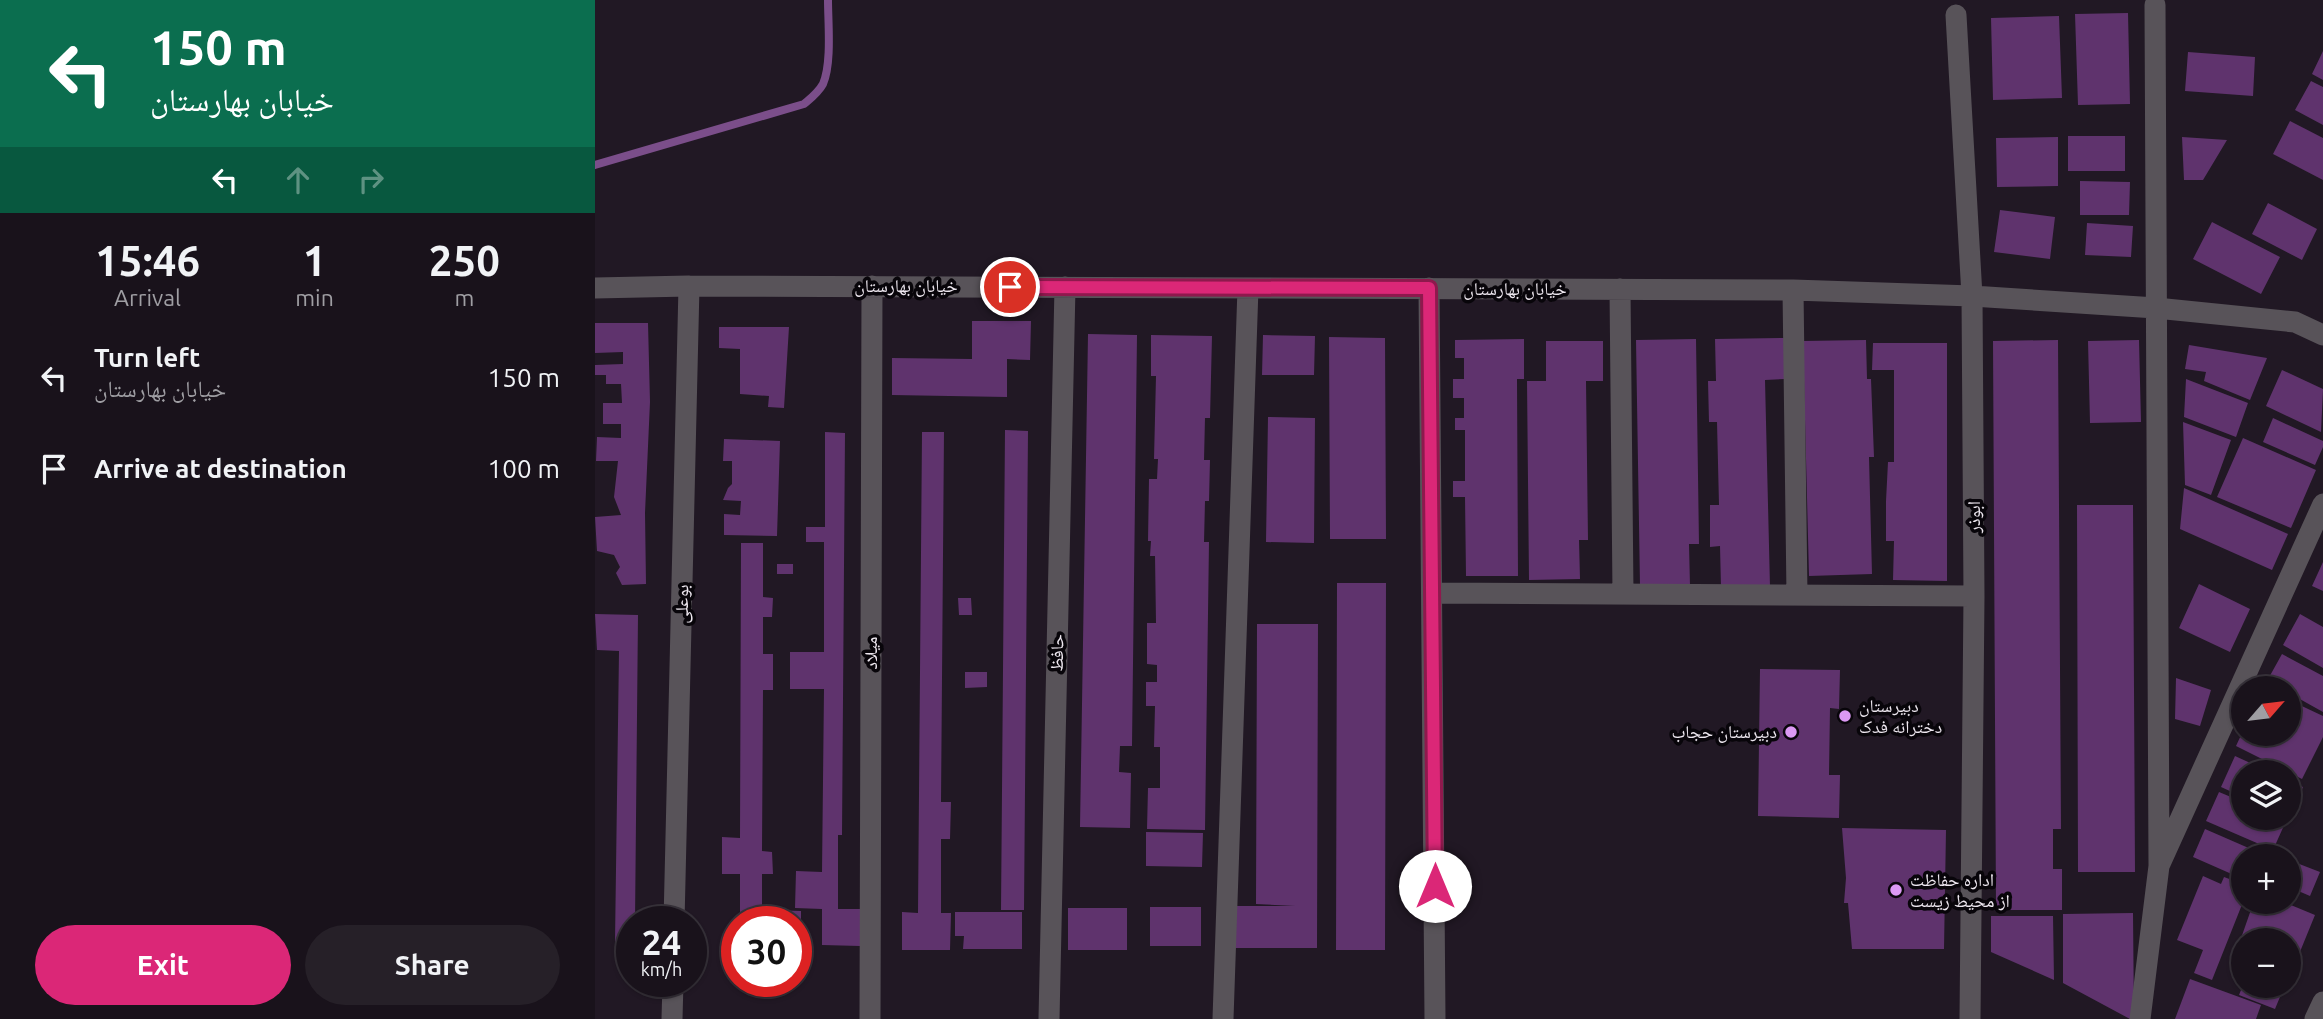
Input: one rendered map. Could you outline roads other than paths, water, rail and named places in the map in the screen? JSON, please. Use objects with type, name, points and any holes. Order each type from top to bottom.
[{"type":"street","points":[[2140,1019],[2159,866],[2155,5]]},
{"type":"street","name":"ابوذر","points":[[1957,15],[1972,296],[1974,596],[1970,1019]]},
{"type":"street","name":"بوعلی","points":[[674,906],[689,286]]},
{"type":"street","name":"خیابان بهارستان","points":[[595,288],[872,286],[1793,290],[1972,296],[2156,308],[2295,322],[2323,335]]},
{"type":"street","name":"میلاد","points":[[870,1019],[872,286]]},
{"type":"street","name":"حافظ","points":[[1049,1019],[1065,287]]},
{"type":"street","points":[[1223,1019],[1248,288]]},
{"type":"street","points":[[1429,288],[1435,1019]]},
{"type":"street","points":[[1620,289],[1623,594]]},
{"type":"street","points":[[1793,290],[1797,595]]},
{"type":"street","points":[[2159,866],[2323,504]]},
{"type":"street","points":[[1433,593],[1974,596]]},
{"type":"street","points":[[672,1019],[673,997]]},
{"type":"street","points":[[2315,1019],[2323,1002]]},
{"type":"waterway","points":[[595,165],[804,104],[819,90],[826,75],[829,43],[828,0]]},
{"type":"place","name":"دبیرستان دخترانه فدک","points":[[1845,716]]},
{"type":"place","name":"دبیرستان حجاب","points":[[1791,732]]},
{"type":"place","name":"اداره حفاظت از محیط زیست","points":[[1896,890]]}]
